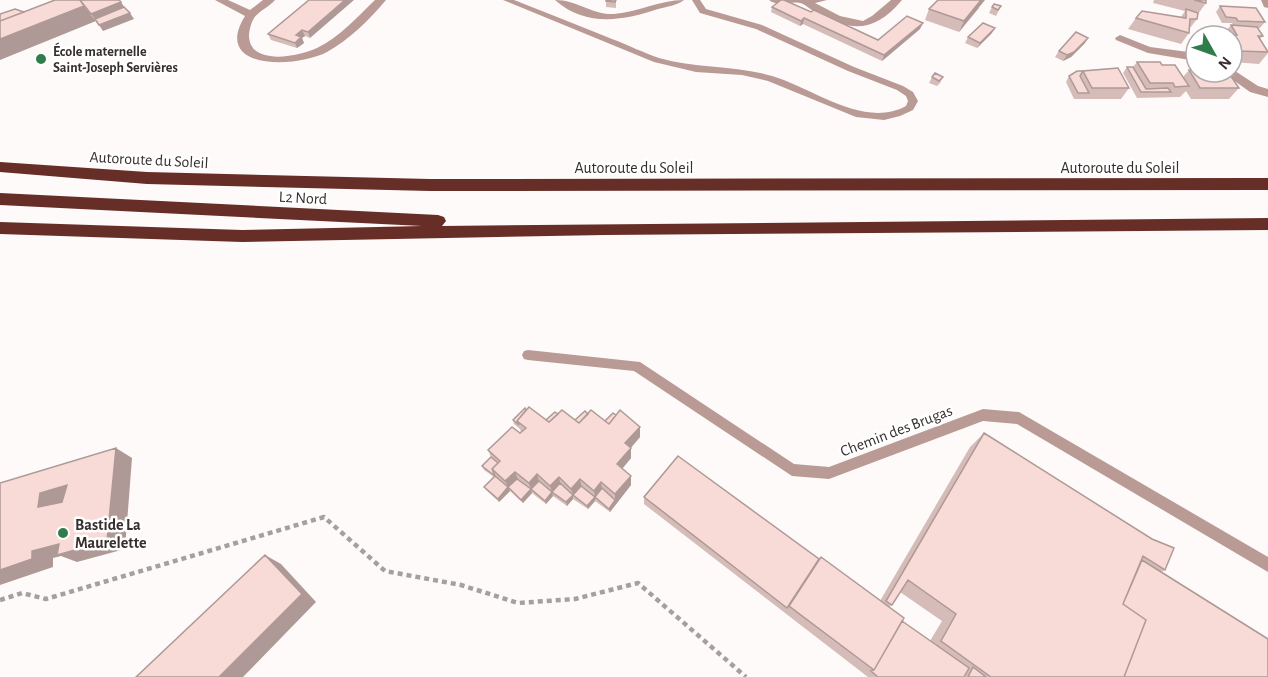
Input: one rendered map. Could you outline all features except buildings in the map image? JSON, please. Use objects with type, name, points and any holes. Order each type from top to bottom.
[{"type":"highway","name":"Autoroute du Soleil","points":[[0,167],[147,178],[430,185],[1268,184]]},
{"type":"highway","name":"L2 Nord","points":[[0,199],[605,229]]},
{"type":"highway","points":[[0,228],[242,236],[605,229],[1268,224]]},
{"type":"street","points":[[220,0],[251,15]]},
{"type":"street","points":[[270,0],[251,15],[243,33],[245,45],[255,54],[266,59],[285,60],[315,53],[334,42],[381,0]]},
{"type":"street","points":[[560,0],[591,14],[607,17],[641,12],[679,0]]},
{"type":"street","points":[[774,0],[807,2],[822,0]]},
{"type":"street","points":[[807,2],[815,9],[855,26],[872,21],[897,0]]},
{"type":"street","points":[[1266,0],[1268,5]]},
{"type":"street","points":[[1120,38],[1148,50],[1184,55]]},
{"type":"street","points":[[1244,82],[1254,89],[1268,93]]},
{"type":"lane","points":[[507,0],[657,60],[696,69],[742,72],[771,79],[856,114],[887,117],[901,114],[910,108],[913,101],[910,94],[900,88],[851,69],[759,27],[703,11],[696,0]]},
{"type":"lane","name":"Chemin des Brugas","points":[[528,355],[636,366],[792,470],[829,473],[983,415],[1019,418],[1268,565]]},
{"type":"path","points":[[0,600],[22,593],[46,599],[324,517],[385,571],[461,585],[518,603],[575,599],[638,583],[746,677]]},
{"type":"place","name":"École maternelle Saint-Joseph Servières","points":[[41,59]]},
{"type":"place","name":"Bastide La Maurelette","points":[[63,533]]}]
